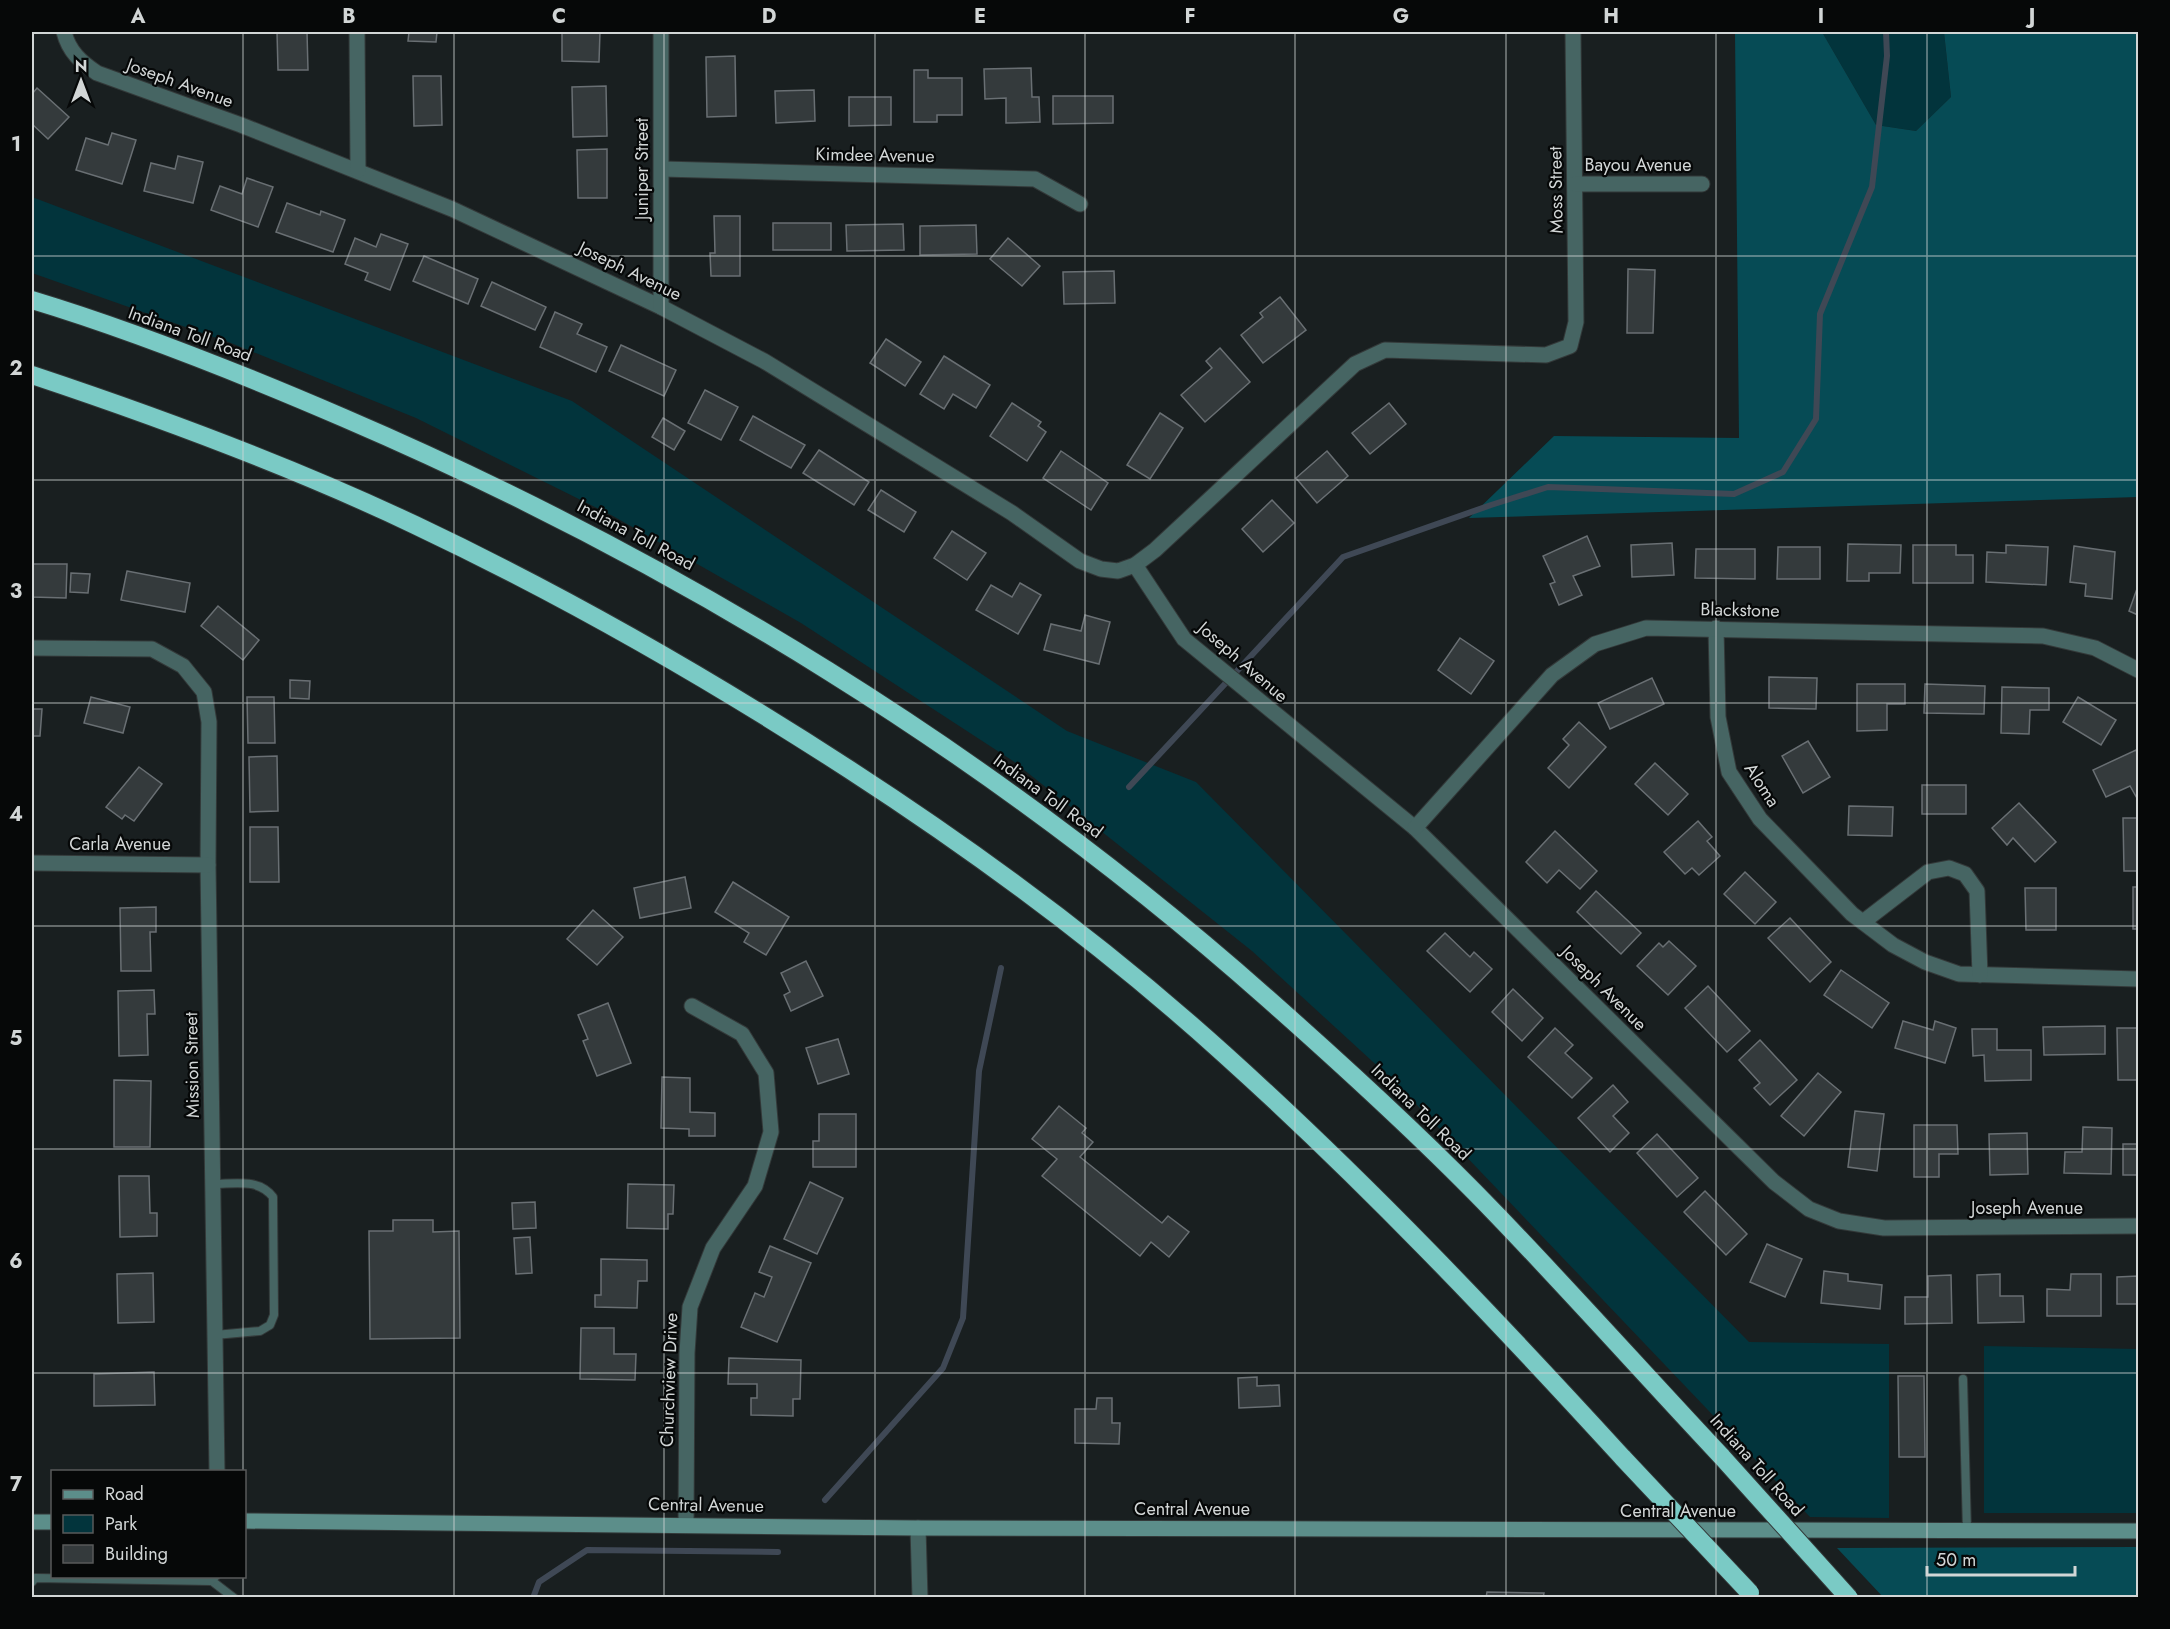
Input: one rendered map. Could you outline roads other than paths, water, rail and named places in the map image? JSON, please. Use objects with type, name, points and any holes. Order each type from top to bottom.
[{"type":"highway","name":"Indiana Toll Road","points":[[32,300],[172,348],[294,396],[430,455],[556,516],[690,588],[792,649],[931,738],[1060,829],[1179,923],[1267,998],[1377,1098],[1494,1211],[1849,1598]]},
{"type":"highway","points":[[32,375],[156,417],[278,465],[423,529],[663,654],[768,716],[906,806],[1033,897],[1139,981],[1221,1051],[1333,1154],[1428,1248],[1752,1595]]},
{"type":"street","name":"Joseph Avenue","points":[[64,32],[66,42],[77,59],[97,73],[358,171],[452,209],[661,307],[764,361],[1012,513],[1080,561],[1101,569],[1118,571],[1136,565],[1155,550],[1355,364],[1369,355],[1385,350],[1546,355],[1570,346]]},
{"type":"street","points":[[357,32],[358,171]]},
{"type":"street","name":"Juniper Street","points":[[661,32],[663,169],[661,307]]},
{"type":"street","name":"Moss Street","points":[[1570,346],[1576,322],[1573,32]]},
{"type":"street","name":"Kimdee Avenue","points":[[663,169],[1035,179],[1080,204]]},
{"type":"street","name":"Bayou Avenue","points":[[1575,184],[1702,184]]},
{"type":"street","name":"Joseph Avenue","points":[[1136,565],[1184,639],[1262,706],[1415,828],[1774,1182],[1809,1209],[1839,1221],[1884,1228],[2139,1226]]},
{"type":"street","name":"Blackstone","points":[[1415,828],[1552,675],[1595,644],[1646,628],[2043,636],[2095,648],[2139,670]]},
{"type":"street","name":"Aloma","points":[[1716,628],[1718,717],[1729,772],[1760,819],[1863,922],[1893,945],[1925,962],[1959,974],[2139,979]]},
{"type":"street","name":"Mission Street","points":[[32,648],[152,649],[183,666],[204,692],[209,722],[208,865],[217,1470]]},
{"type":"street","name":"Carla Avenue","points":[[32,863],[208,865]]},
{"type":"street","points":[[1863,922],[1928,872],[1949,868],[1965,874],[1977,891],[1980,975]]},
{"type":"street","name":"Churchview Drive","points":[[686,1524],[687,1353],[690,1307],[713,1248],[755,1186],[771,1132],[766,1073],[742,1034],[692,1006]]},
{"type":"street","name":"Central Avenue","points":[[246,1521],[918,1528],[2139,1531]]},
{"type":"street","points":[[32,1522],[51,1522]]},
{"type":"street","points":[[918,1528],[920,1598]]},
{"type":"lane","points":[[213,1184],[253,1183],[266,1189],[273,1197],[274,1315],[270,1325],[260,1331],[215,1335]]},
{"type":"lane","points":[[1963,1379],[1967,1531]]},
{"type":"lane","points":[[32,1582],[35,1578],[211,1578],[234,1598]]},
{"type":"waterway","points":[[1129,787],[1343,557],[1548,487],[1734,494],[1783,472],[1816,419],[1820,314],[1872,187],[1887,56],[1886,32]]},
{"type":"waterway","points":[[825,1500],[943,1368],[963,1318],[979,1071],[1001,968]]},
{"type":"waterway","points":[[533,1598],[539,1582],[587,1550],[778,1552]]}]
